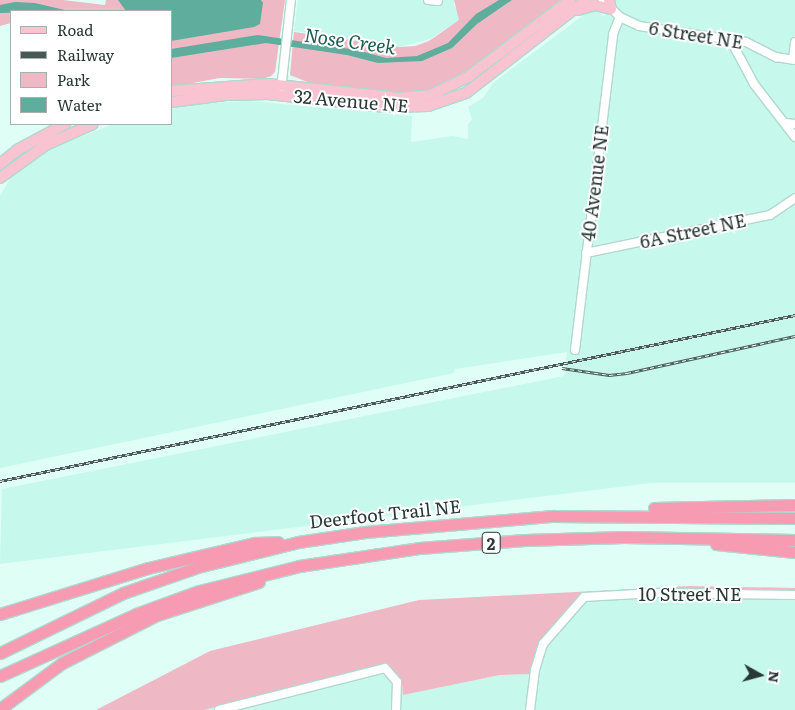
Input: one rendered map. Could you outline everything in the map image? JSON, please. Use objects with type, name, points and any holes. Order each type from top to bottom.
[{"type":"highway","points":[[553,516],[635,508],[795,505]]},
{"type":"highway","name":"Deerfoot Trail NE","points":[[0,653],[123,593],[198,567],[298,542],[374,531],[553,516],[795,518]]},
{"type":"highway","points":[[685,538],[724,546],[795,552]]},
{"type":"highway","name":"2","points":[[0,676],[136,614],[198,591],[299,566],[419,548],[525,540],[685,538],[795,540]]},
{"type":"highway","points":[[0,615],[39,601],[148,568],[255,542],[298,542]]},
{"type":"highway","points":[[0,710],[62,663],[157,615],[299,566]]},
{"type":"main road","name":"32 Avenue NE","points":[[172,91],[225,85],[399,98],[432,95],[468,77],[570,0]]},
{"type":"main road","name":"32 Avenue NE","points":[[172,102],[281,90],[403,108],[450,100],[466,94],[586,0]]},
{"type":"main road","points":[[572,12],[595,5],[610,4]]},
{"type":"main road","points":[[0,164],[17,150],[63,125]]},
{"type":"main road","points":[[0,178],[46,145],[91,125]]},
{"type":"street","points":[[281,90],[291,0]]},
{"type":"street","points":[[428,0],[438,1]]},
{"type":"street","name":"6 Street NE","points":[[603,0],[610,4],[620,18],[647,28],[748,42],[776,57],[794,59]]},
{"type":"street","name":"40 Avenue NE","points":[[575,350],[613,34],[620,18]]},
{"type":"street","points":[[730,39],[754,84],[795,137]]},
{"type":"street","points":[[794,59],[795,42]]},
{"type":"street","points":[[785,123],[795,124]]},
{"type":"street","name":"6A Street NE","points":[[586,254],[770,215],[795,198]]},
{"type":"street","name":"10 Street NE","points":[[530,710],[539,653],[584,597],[655,593],[795,595]]},
{"type":"street","points":[[219,710],[234,708],[386,668],[397,682],[396,710]]},
{"type":"shaded area","points":[[298,0],[454,0],[454,6],[460,13],[459,20],[430,39],[399,47],[294,31]]},
{"type":"shaded area","points":[[612,0],[795,0],[795,483],[651,483],[0,564],[2,489],[564,376],[567,352],[455,369],[454,373],[0,468],[0,196],[11,177],[53,148],[110,125],[172,125],[172,109],[188,104],[248,101],[412,116],[411,142],[453,136],[468,139],[468,124],[472,120],[468,107],[483,98],[493,83],[586,13],[596,11],[604,16]]},
{"type":"shaded area","points":[[659,589],[795,591],[795,710],[204,710],[377,666],[396,673],[402,684],[403,695],[500,675],[530,674],[536,651],[543,639],[581,594]]},
{"type":"green space","points":[[0,0],[63,0],[105,5],[106,0],[285,0],[275,72],[263,79],[220,78],[172,87],[172,10],[10,10],[10,23],[0,26]]},
{"type":"green space","points":[[454,0],[564,0],[469,72],[436,89],[411,94],[312,84],[290,75],[294,32],[400,47],[415,46],[429,41],[459,20]]},
{"type":"green space","points":[[690,586],[795,588],[795,591],[659,589],[581,594],[543,639],[536,651],[530,674],[500,675],[403,695],[402,684],[396,673],[377,666],[204,710],[96,710],[210,651],[419,600]]},
{"type":"water","points":[[118,0],[261,0],[263,3],[260,24],[254,27],[172,41],[172,10],[125,10]]},
{"type":"water","points":[[499,0],[512,0],[477,24],[452,48],[422,61],[378,63],[347,55],[266,43],[172,58],[172,49],[258,35],[357,50],[386,58],[417,56],[448,43],[476,14]]},
{"type":"water","points":[[15,2],[35,3],[65,10],[10,10],[10,13],[0,13],[0,5]]},
{"type":"railway","points":[[0,481],[795,315]]},
{"type":"railway","points":[[562,368],[609,375],[627,373],[795,336]]},
{"type":"water label","name":"Nose Creek","points":[[350,41]]}]
